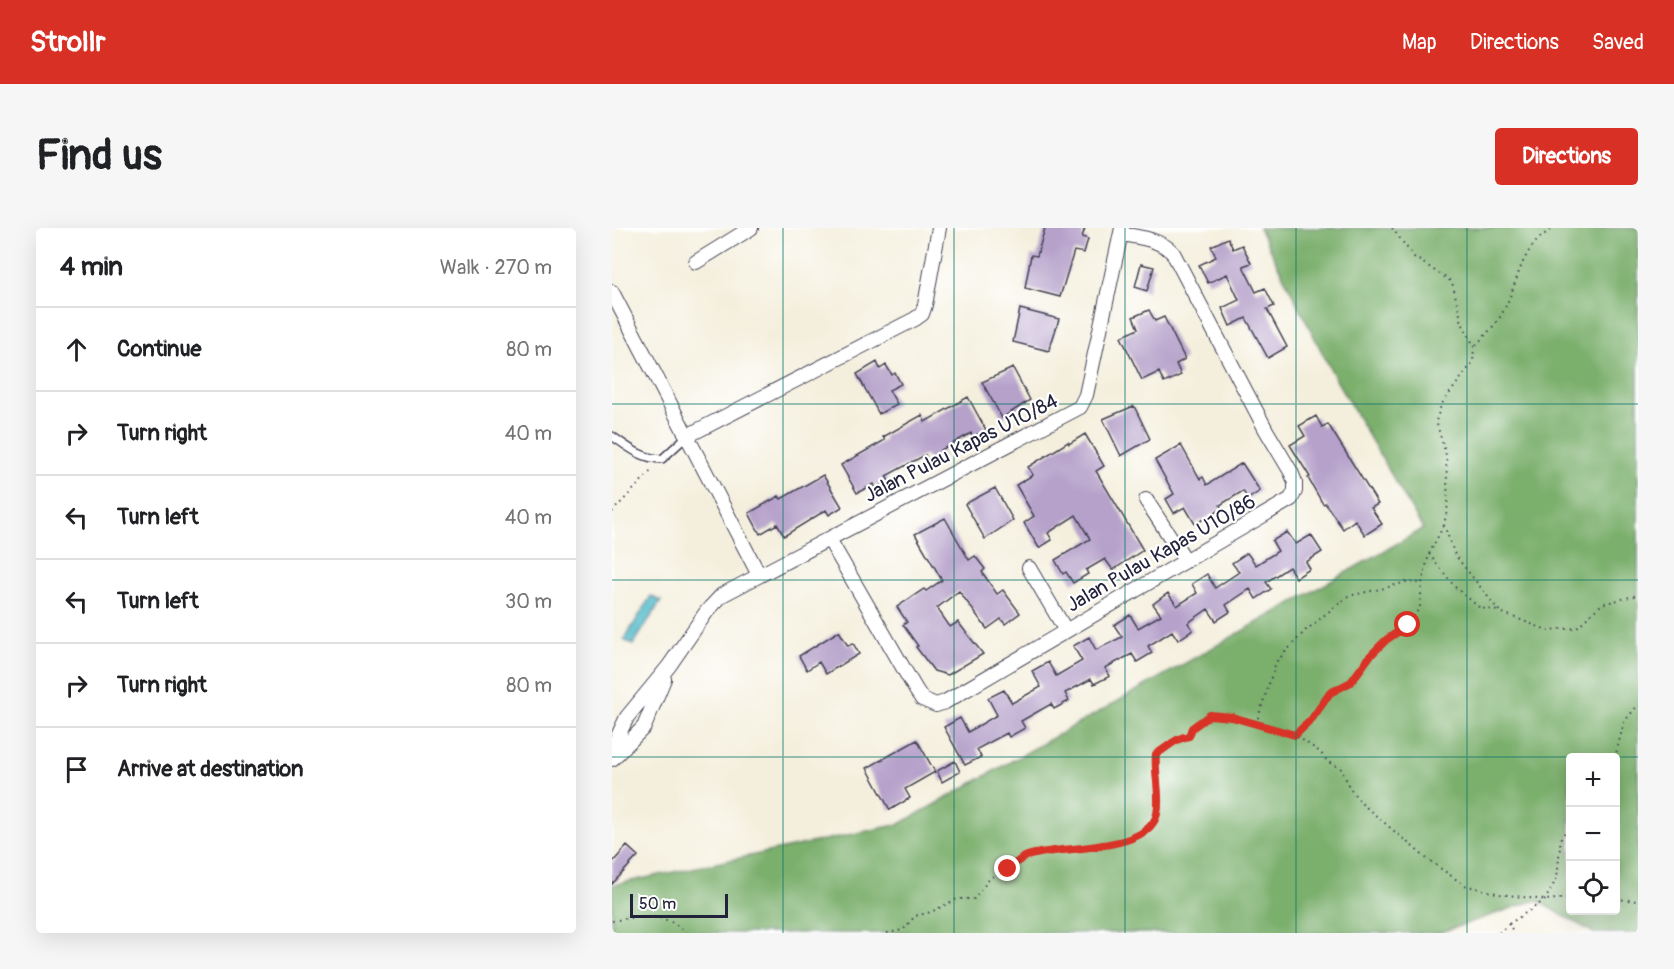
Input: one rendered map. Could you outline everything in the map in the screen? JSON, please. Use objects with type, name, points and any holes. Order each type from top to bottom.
[{"type":"street","points":[[696,262],[751,228]]},
{"type":"street","points":[[687,436],[922,314],[926,305],[939,228]]},
{"type":"street","name":"Jalan Pulau Kapas U10/84","points":[[669,666],[707,611],[723,595],[1080,407],[1086,395],[1122,231]]},
{"type":"street","name":"Jalan Pulau Kapas U10/86","points":[[829,538],[916,690],[922,699],[936,705],[945,702],[1291,499],[1295,482],[1173,253],[1166,245],[1122,231]]},
{"type":"street","points":[[612,292],[759,575]]},
{"type":"street","points":[[1146,500],[1186,561]]},
{"type":"street","points":[[1029,568],[1066,631]]},
{"type":"street","points":[[612,749],[627,717],[669,666]]},
{"type":"street","points":[[612,759],[644,727],[669,666]]},
{"type":"lane","points":[[612,436],[639,454],[662,459],[687,436]]},
{"type":"path","points":[[1295,735],[1311,720],[1330,693],[1351,682],[1378,648],[1408,625],[1420,607],[1422,584],[1429,554],[1444,525],[1448,505],[1446,454],[1436,421],[1441,405],[1473,362],[1474,345],[1462,323],[1452,282],[1414,257],[1392,228]]},
{"type":"path","points":[[1474,345],[1487,334],[1500,316],[1527,251],[1544,234],[1554,228]]},
{"type":"path","points":[[612,512],[662,459]]},
{"type":"path","points":[[1444,525],[1455,555],[1500,612]]},
{"type":"path","points":[[1429,554],[1455,588],[1480,608],[1500,612],[1547,630],[1576,628],[1602,604],[1638,595]]},
{"type":"path","points":[[1256,724],[1276,662],[1305,632],[1348,596],[1406,582],[1422,584]]},
{"type":"path","points":[[1616,753],[1624,722],[1638,705]]},
{"type":"path","points":[[887,933],[903,930],[915,916],[932,912],[957,899],[974,899],[990,878],[1026,856],[1112,844],[1133,837],[1150,826],[1157,814],[1156,754],[1167,748],[1175,738],[1189,736],[1192,728],[1210,715],[1232,717],[1295,735],[1320,752],[1328,762],[1342,769],[1349,787],[1361,803],[1426,858],[1464,885],[1500,894],[1545,900],[1566,898]]},
{"type":"path","points":[[1499,933],[1545,900],[1557,878],[1561,836],[1566,832]]},
{"type":"path","points":[[1620,899],[1638,901]]},
{"type":"path","points":[[612,921],[643,915],[664,918],[679,926],[686,933]]},
{"type":"path","points":[[1509,924],[1514,933]]},
{"type":"green space","points":[[1259,228],[1638,228],[1638,933],[1594,933],[1536,900],[1439,933],[612,933],[612,885],[900,824],[1423,529],[1336,380]]},
{"type":"water","points":[[651,596],[661,601],[633,645],[624,640]]},
{"type":"building","points":[[1045,228],[1085,228],[1082,237],[1088,239],[1084,253],[1074,251],[1060,297],[1025,288],[1031,255],[1037,256]]},
{"type":"building","points":[[1228,238],[1233,249],[1242,245],[1251,263],[1243,266],[1256,292],[1265,288],[1274,306],[1267,309],[1287,347],[1268,358],[1246,318],[1230,326],[1222,308],[1239,300],[1227,274],[1208,283],[1199,265],[1216,257],[1211,246]]},
{"type":"building","points":[[1141,264],[1154,267],[1147,291],[1135,287]]},
{"type":"building","points":[[1020,309],[1059,319],[1049,351],[1013,342]]},
{"type":"building","points":[[1149,310],[1155,321],[1164,317],[1185,359],[1176,364],[1181,375],[1164,383],[1159,372],[1142,380],[1121,337],[1138,329],[1133,317]]},
{"type":"building","points":[[877,362],[880,369],[886,365],[892,375],[895,373],[901,384],[889,390],[897,404],[879,414],[857,374]]},
{"type":"building","points":[[1013,368],[1030,400],[1002,418],[982,382]]},
{"type":"building","points":[[968,397],[986,430],[973,437],[971,433],[941,450],[944,457],[931,465],[925,455],[886,476],[889,481],[876,488],[874,484],[857,493],[841,465],[885,440],[883,437],[922,415],[925,422]]},
{"type":"building","points":[[1134,406],[1150,439],[1121,456],[1103,419]]},
{"type":"building","points":[[1316,416],[1322,427],[1328,424],[1378,504],[1371,508],[1382,524],[1365,535],[1355,520],[1343,529],[1325,503],[1323,504],[1308,478],[1310,477],[1290,445],[1305,436],[1299,426]]},
{"type":"building","points":[[1085,434],[1104,466],[1096,471],[1143,550],[1113,570],[1105,559],[1086,570],[1088,574],[1073,583],[1066,572],[1063,574],[1055,560],[1090,539],[1076,515],[1048,533],[1052,540],[1039,548],[1024,523],[1034,516],[1016,485],[1033,475],[1028,467]]},
{"type":"building","points":[[1181,445],[1200,479],[1203,477],[1207,485],[1242,463],[1260,491],[1248,499],[1243,491],[1220,505],[1222,509],[1195,524],[1185,507],[1174,513],[1166,499],[1174,494],[1155,460]]},
{"type":"building","points":[[823,475],[842,507],[829,515],[826,510],[784,536],[777,524],[760,534],[749,513],[779,496],[781,499]]},
{"type":"building","points":[[995,488],[1013,520],[985,539],[965,504]]},
{"type":"building","points":[[945,518],[969,560],[975,556],[985,569],[982,572],[997,594],[1003,590],[1020,613],[1005,624],[1001,619],[987,629],[959,591],[937,608],[950,627],[958,622],[983,654],[948,675],[934,671],[916,647],[918,646],[903,625],[907,622],[897,607],[942,580],[915,534]]},
{"type":"building","points":[[1287,532],[1296,544],[1311,535],[1322,552],[1306,562],[1310,569],[1296,578],[1289,567],[1266,582],[1271,589],[1256,599],[1250,589],[1226,605],[1230,612],[1216,621],[1208,609],[1188,623],[1193,630],[1178,640],[1172,631],[1148,646],[1152,653],[1137,662],[1132,654],[1105,668],[1110,676],[1094,684],[1091,679],[1065,693],[1069,701],[1054,709],[1051,704],[1021,721],[1025,728],[1009,737],[1007,733],[977,749],[981,757],[965,765],[944,727],[960,718],[968,732],[997,715],[988,698],[1004,690],[1012,703],[1041,687],[1032,671],[1048,662],[1056,676],[1082,661],[1073,646],[1089,637],[1096,650],[1122,637],[1114,625],[1130,615],[1138,628],[1161,615],[1153,604],[1168,593],[1177,606],[1197,593],[1192,584],[1207,574],[1215,588],[1239,572],[1232,563],[1247,553],[1256,565],[1278,551],[1272,541]]},
{"type":"building","points":[[839,631],[848,646],[853,643],[859,654],[826,674],[819,662],[807,670],[799,656]]},
{"type":"building","points":[[917,740],[935,772],[905,789],[910,798],[890,810],[867,768]]},
{"type":"building","points":[[955,761],[960,772],[942,782],[937,771]]},
{"type":"building","points":[[627,846],[638,856],[612,884],[612,863]]},
{"type":"route","points":[[1008,869],[1026,856],[1112,844],[1133,837],[1150,826],[1157,814],[1154,766],[1156,754],[1167,748],[1175,738],[1189,736],[1192,728],[1210,715],[1232,717],[1295,735],[1311,720],[1330,693],[1351,682],[1370,656],[1386,640],[1408,625]]}]
